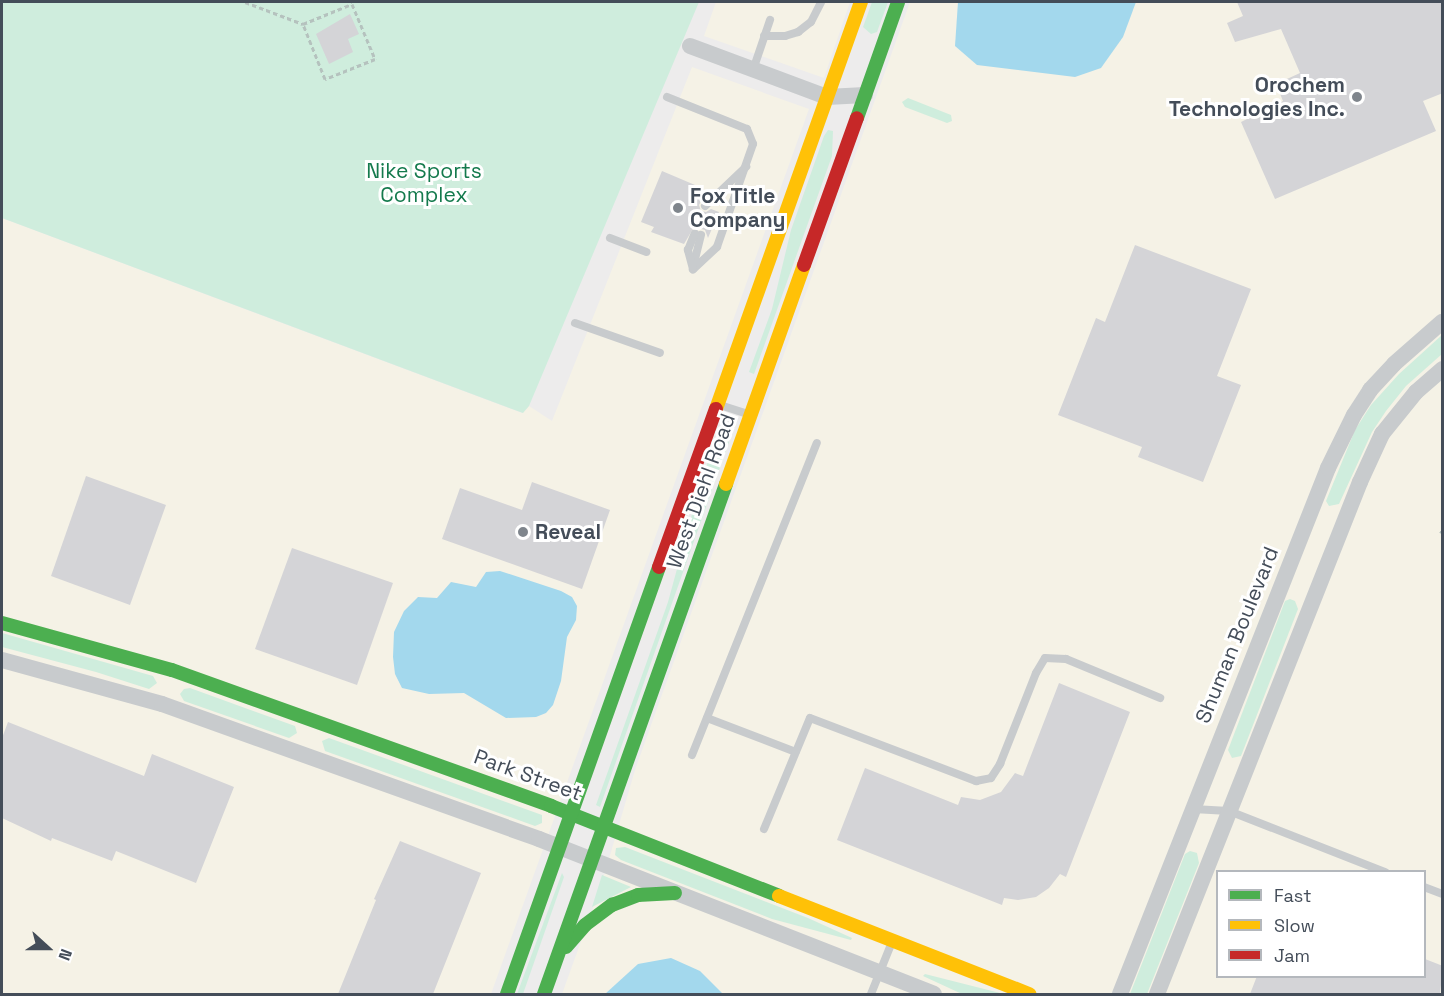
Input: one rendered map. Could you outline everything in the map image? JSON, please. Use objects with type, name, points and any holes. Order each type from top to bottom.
[{"type":"street","name":"West Diehl Road","points":[[507,994],[861,2]]},
{"type":"street","name":"West Diehl Road","points":[[544,994],[898,2]]},
{"type":"street","points":[[690,46],[827,97],[865,95]]},
{"type":"street","name":"Shuman Boulevard","points":[[1120,994],[1328,468],[1354,415],[1370,390],[1394,364],[1443,322]]},
{"type":"street","points":[[1157,994],[1360,482],[1382,434],[1416,392],[1443,369]]},
{"type":"street","name":"Park Street","points":[[2,623],[172,670],[572,814],[1029,994]]},
{"type":"street","points":[[2,660],[162,704],[592,860],[934,994]]},
{"type":"street","points":[[557,957],[585,925],[612,905],[638,895],[675,893]]},
{"type":"lane","points":[[764,36],[785,36],[798,32],[811,22],[821,2]]},
{"type":"lane","points":[[752,70],[770,20]]},
{"type":"lane","points":[[667,97],[747,129],[753,144],[717,247],[693,269],[698,234]]},
{"type":"lane","points":[[708,208],[747,166]]},
{"type":"lane","points":[[610,238],[646,252]]},
{"type":"lane","points":[[575,323],[660,353]]},
{"type":"lane","points":[[718,404],[750,416]]},
{"type":"lane","points":[[692,755],[817,442]]},
{"type":"lane","points":[[764,829],[810,718],[976,781],[991,778],[1000,764],[1035,673],[1045,658],[1066,659],[1160,698]]},
{"type":"lane","points":[[707,718],[796,752]]},
{"type":"lane","points":[[1192,809],[1229,811],[1380,870]]},
{"type":"lane","points":[[1426,887],[1443,894]]},
{"type":"lane","points":[[871,994],[892,940]]},
{"type":"path","points":[[246,2],[303,24],[352,4],[375,59],[325,79],[303,24]]},
{"type":"shaded area","points":[[716,2],[850,2],[824,78],[704,36]]},
{"type":"shaded area","points":[[910,2],[1442,2],[1442,994],[562,994],[601,886],[635,770]]},
{"type":"shaded area","points":[[692,67],[809,109],[491,994],[2,994],[2,218],[522,413],[529,406],[552,421]]},
{"type":"green space","name":"Nike Sports Complex","points":[[2,2],[699,2],[529,406],[523,413],[2,218]]},
{"type":"green space","points":[[872,2],[888,2],[877,32],[871,34],[863,27]]},
{"type":"green space","points":[[908,98],[951,115],[952,121],[947,123],[905,107],[902,102]]},
{"type":"green space","points":[[828,130],[833,131],[832,156],[754,374],[749,372],[772,309],[791,230]]},
{"type":"green space","points":[[1442,335],[1442,354],[1406,386],[1386,411],[1372,432],[1339,504],[1329,506],[1326,501],[1355,430],[1371,405],[1399,374]]},
{"type":"green space","points":[[724,440],[729,442],[600,807],[596,805],[668,602],[701,481],[709,459]]},
{"type":"green space","points":[[1290,599],[1295,601],[1298,609],[1241,756],[1232,758],[1228,750],[1285,601]]},
{"type":"green space","points":[[2,633],[153,676],[157,683],[149,689],[2,647]]},
{"type":"green space","points":[[190,688],[295,726],[297,733],[289,738],[184,701],[180,694],[184,689]]},
{"type":"green space","points":[[329,738],[542,815],[542,823],[535,826],[325,751],[322,741]]},
{"type":"green space","points":[[625,847],[808,918],[852,938],[851,940],[772,919],[621,860],[615,855],[616,848]]},
{"type":"green space","points":[[1190,851],[1197,853],[1199,863],[1147,994],[1130,994],[1185,854]]},
{"type":"green space","points":[[562,873],[564,877],[523,994],[517,994]]},
{"type":"green space","points":[[602,875],[631,887],[592,907]]},
{"type":"green space","points":[[925,974],[1004,994],[962,994],[923,976]]},
{"type":"water","points":[[958,2],[1136,2],[1123,37],[1101,68],[1075,77],[977,65],[955,46]]},
{"type":"water","points":[[500,571],[561,591],[572,597],[577,606],[576,620],[567,637],[561,681],[553,705],[546,713],[536,717],[506,718],[464,693],[429,694],[402,688],[395,674],[393,657],[394,632],[404,611],[418,597],[437,598],[451,582],[476,587],[486,572]]},
{"type":"water","points":[[671,958],[700,971],[723,994],[605,994],[638,964]]},
{"type":"building","name":"Orochem Technologies Inc.","points":[[1237,2],[1443,2],[1443,93],[1423,101],[1436,131],[1275,199],[1241,122],[1283,101],[1276,84],[1300,73],[1281,29],[1235,42],[1227,23],[1243,16]]},
{"type":"building","points":[[350,14],[359,34],[348,39],[353,52],[329,64],[316,34]]},
{"type":"building","name":"Fox Title Company","points":[[662,171],[695,185],[693,189],[705,194],[699,205],[701,211],[706,212],[711,209],[719,212],[708,238],[705,230],[694,227],[684,244],[651,232],[654,227],[641,222]]},
{"type":"building","points":[[1135,245],[1251,289],[1217,376],[1241,385],[1203,482],[1138,457],[1142,447],[1058,415],[1096,318],[1105,322]]},
{"type":"building","points":[[86,476],[166,505],[130,605],[51,576]]},
{"type":"building","name":"Reveal","points":[[532,482],[610,510],[582,589],[442,539],[460,488],[522,510]]},
{"type":"building","points":[[292,548],[393,583],[357,685],[255,649]]},
{"type":"building","points":[[1059,683],[1130,712],[1066,877],[1060,874],[1049,888],[1036,897],[1018,900],[1004,898],[1002,905],[837,840],[865,768],[958,805],[961,797],[980,800],[1001,792],[1015,773],[1023,776]]},
{"type":"building","points":[[8,722],[144,776],[152,754],[234,787],[196,883],[116,851],[112,861],[52,838],[51,841],[2,818],[2,738]]},
{"type":"building","points":[[400,841],[481,873],[433,994],[338,994],[376,900],[374,899]]},
{"type":"building","points":[[1426,959],[1443,966],[1440,994],[1250,994],[1256,978],[1426,978]]},
{"type":"traffic: fast","points":[[857,118],[898,2]]},
{"type":"traffic: fast","points":[[544,994],[726,484]]},
{"type":"traffic: fast","points":[[507,994],[659,567]]},
{"type":"traffic: fast","points":[[2,623],[172,670],[551,806],[779,896]]},
{"type":"traffic: fast","points":[[566,947],[585,925],[612,905],[638,895],[675,893]]},
{"type":"traffic: slow","points":[[716,409],[861,2]]},
{"type":"traffic: slow","points":[[726,484],[804,265]]},
{"type":"traffic: slow","points":[[779,896],[1029,994]]},
{"type":"traffic: jam","points":[[804,265],[857,118]]},
{"type":"traffic: jam","points":[[659,567],[716,409]]},
{"type":"place","name":"Orochem Technologies Inc.","points":[[1357,97]]},
{"type":"place","name":"Fox Title Company","points":[[678,208]]},
{"type":"place","name":"Reveal","points":[[523,532]]}]
